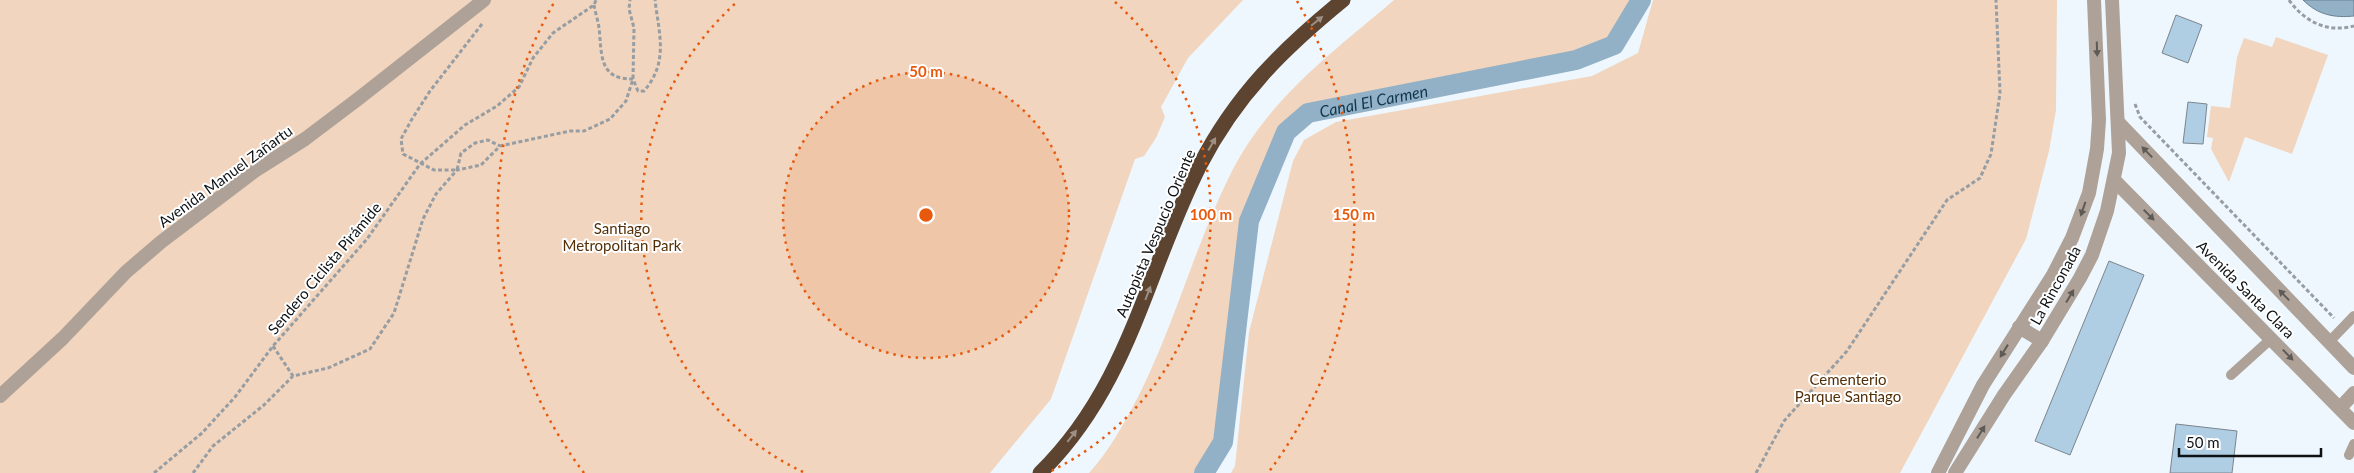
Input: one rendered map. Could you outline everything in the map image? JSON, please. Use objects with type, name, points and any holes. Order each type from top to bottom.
[{"type":"highway","name":"Autopista Vespucio Oriente","points":[[1040,473],[1090,413],[1113,372],[1140,314],[1200,166],[1226,121],[1246,92],[1280,55],[1343,0]]},
{"type":"street","name":"Avenida Manuel Zañartu","points":[[0,396],[63,338],[126,272],[161,242],[256,170],[305,139],[484,0]]},
{"type":"street","name":"La Rinconada","points":[[1938,473],[1983,385],[2045,288],[2072,238],[2091,184],[2099,120],[2094,0]]},
{"type":"street","name":"La Rinconada","points":[[1955,473],[2004,395],[2042,341],[2080,278],[2092,255],[2107,211],[2119,153],[2112,0]]},
{"type":"street","name":"Avenida Santa Clara","points":[[2118,122],[2354,368]]},
{"type":"street","name":"Avenida Santa Clara","points":[[2114,180],[2354,423]]},
{"type":"street","points":[[2019,327],[2042,341]]},
{"type":"street","points":[[2340,408],[2354,393]]},
{"type":"lane","points":[[2329,342],[2354,316]]},
{"type":"lane","points":[[2232,375],[2272,338]]},
{"type":"lane","points":[[2349,454],[2354,444]]},
{"type":"path","points":[[596,0],[594,5],[603,64],[612,74],[622,79],[633,79]]},
{"type":"path","points":[[487,16],[472,39],[430,91],[401,139],[404,154],[434,170],[457,170],[481,165],[500,146],[584,131],[610,120],[626,101],[633,79],[634,28],[628,9],[630,0]]},
{"type":"path","points":[[633,79],[638,91],[644,91],[652,82],[660,62],[660,33],[655,0]]},
{"type":"path","points":[[1756,473],[1784,421],[1847,351],[1947,200],[1980,178],[1990,154],[2000,93],[1996,0]]},
{"type":"path","points":[[2289,0],[2309,20],[2322,27],[2334,29],[2354,26]]},
{"type":"path","name":"Sendero Ciclista Pirámide","points":[[154,473],[202,433],[235,397],[273,346],[367,239],[420,164],[465,125],[497,106],[519,87],[533,58],[553,33],[594,5]]},
{"type":"path","points":[[2135,105],[2140,117],[2344,327]]},
{"type":"path","points":[[193,473],[213,446],[264,405],[293,376],[328,368],[370,349],[394,313],[411,250],[423,218],[436,194],[457,170],[460,153],[475,143],[488,140],[500,146]]},
{"type":"path","points":[[273,346],[293,376]]},
{"type":"green space","name":"Santiago Metropolitan Park","points":[[0,0],[1243,0],[1188,58],[1161,107],[1165,117],[1156,138],[1144,156],[1135,159],[1051,399],[990,473],[0,473]]},
{"type":"green space","points":[[1394,0],[1634,0],[1610,40],[1575,54],[1305,108],[1281,128],[1243,220],[1217,440],[1196,473],[1089,473],[1116,437],[1138,397],[1163,341],[1218,200],[1247,146],[1283,99],[1304,78]]},
{"type":"green space","name":"Cementerio Parque Santiago","points":[[1653,0],[2057,0],[2056,110],[2049,151],[2026,239],[1900,473],[1231,473],[1235,466],[1249,332],[1293,161],[1304,140],[1336,122],[1592,76],[1638,53]]},
{"type":"green space","points":[[2276,37],[2328,55],[2292,154],[2245,137],[2229,182],[2211,149],[2213,138],[2207,137],[2211,106],[2230,108],[2237,57],[2244,38],[2272,47]]},
{"type":"water","points":[[2303,0],[2354,0],[2354,16],[2340,16],[2320,12]]},
{"type":"building","points":[[2176,15],[2202,25],[2188,63],[2162,53]]},
{"type":"building","points":[[2188,102],[2207,104],[2203,144],[2183,143]]},
{"type":"building","points":[[2109,261],[2144,275],[2070,455],[2035,441]]},
{"type":"building","points":[[2176,424],[2237,431],[2232,473],[2170,473]]},
{"type":"waterway","name":"Canal El Carmen","points":[[1204,473],[1223,442],[1249,221],[1286,132],[1308,113],[1576,60],[1614,45],[1641,0]]}]
